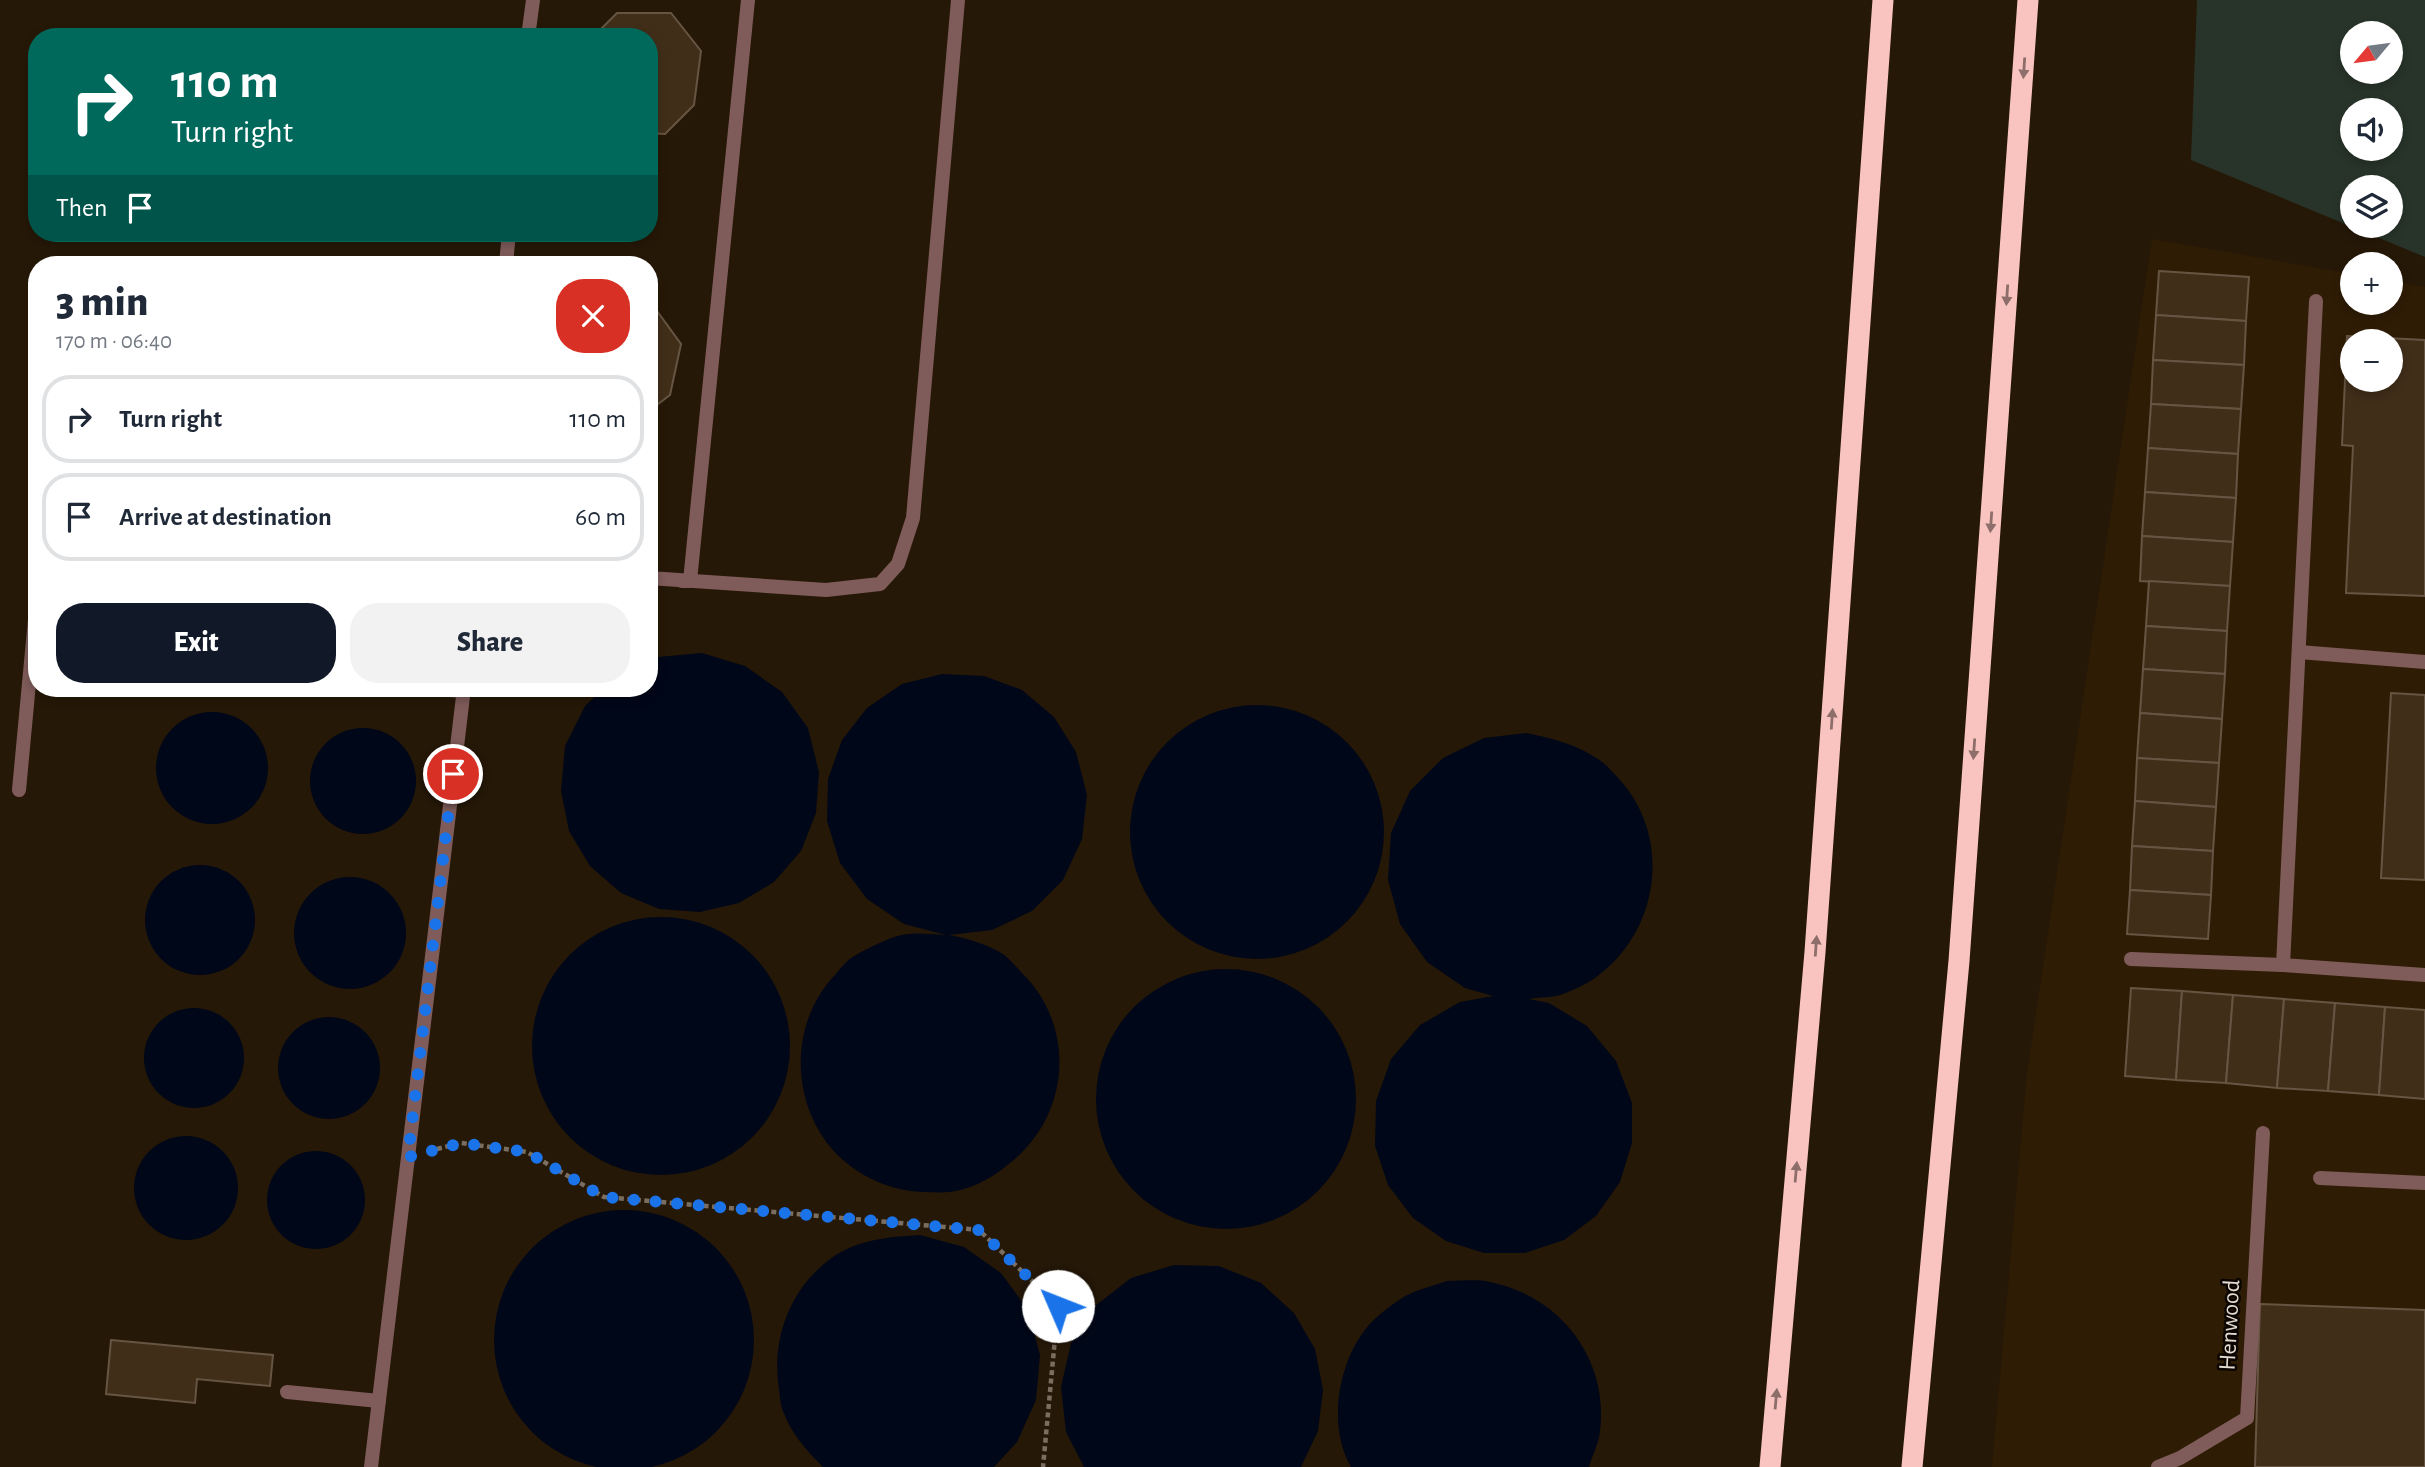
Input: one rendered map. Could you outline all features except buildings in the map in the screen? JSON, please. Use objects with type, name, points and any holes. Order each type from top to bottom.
[{"type":"highway","points":[[1770,1467],[1815,952],[1883,0]]},
{"type":"highway","points":[[1912,1467],[1959,961],[2028,0]]},
{"type":"street","points":[[529,28],[533,0]]},
{"type":"street","points":[[690,581],[748,0]]},
{"type":"street","points":[[658,579],[826,590],[880,584],[898,564],[913,518],[958,0]]},
{"type":"street","points":[[2283,965],[2316,301]]},
{"type":"street","points":[[2299,652],[2425,662]]},
{"type":"street","points":[[19,790],[29,697]]},
{"type":"street","points":[[371,1467],[462,697]]},
{"type":"street","points":[[2131,959],[2283,965],[2425,975]]},
{"type":"street","name":"Henwood","points":[[2158,1467],[2179,1458],[2247,1418],[2263,1133]]},
{"type":"street","points":[[2320,1178],[2425,1183]]},
{"type":"street","points":[[287,1392],[379,1401]]},
{"type":"path","points":[[408,1157],[461,1143],[527,1152],[604,1197],[979,1230],[1058,1306],[1043,1467]]},
{"type":"shaded area","points":[[2152,239],[2340,272],[2340,315],[2403,315],[2403,283],[2425,287],[2425,1467],[1992,1467],[2027,1074]]},
{"type":"green space","points":[[2197,0],[2425,0],[2425,257],[2379,238],[2403,238],[2403,175],[2340,175],[2340,222],[2191,160]]},
{"type":"water","points":[[702,653],[745,666],[782,692],[808,728],[819,772],[816,813],[801,851],[774,882],[739,903],[700,912],[659,909],[621,893],[590,866],[569,831],[561,791],[565,746],[585,706],[594,697],[658,697],[658,657]]},
{"type":"water","points":[[942,674],[984,676],[1022,690],[1054,717],[1076,752],[1087,795],[1082,839],[1063,880],[1032,911],[992,930],[949,935],[976,942],[1003,954],[1040,995],[1052,1019],[1058,1044],[1059,1071],[1055,1096],[1045,1121],[1030,1144],[1004,1168],[982,1182],[957,1191],[909,1191],[882,1184],[857,1171],[827,1143],[815,1124],[807,1103],[801,1058],[803,1036],[819,995],[848,960],[896,936],[946,935],[904,924],[867,899],[840,863],[827,821],[828,779],[842,740],[867,708],[902,684]]},
{"type":"water","points":[[1257,705],[1294,710],[1328,726],[1347,742],[1363,761],[1379,795],[1384,832],[1379,869],[1363,903],[1347,922],[1328,938],[1294,954],[1257,959],[1220,954],[1186,938],[1167,922],[1151,903],[1135,869],[1130,832],[1135,795],[1151,761],[1167,742],[1186,726],[1220,710]]},
{"type":"water","points":[[212,712],[233,717],[251,729],[263,747],[268,768],[263,789],[251,807],[233,819],[212,824],[191,819],[173,807],[161,789],[156,768],[161,747],[173,729],[191,717]]},
{"type":"water","points":[[363,728],[383,732],[401,743],[412,761],[416,781],[412,801],[401,819],[383,830],[363,834],[343,830],[325,819],[314,801],[310,781],[314,761],[325,743],[343,732]]},
{"type":"water","points":[[1526,733],[1574,746],[1604,763],[1637,804],[1647,830],[1652,857],[1651,884],[1645,911],[1633,936],[1617,959],[1591,981],[1561,995],[1529,999],[1549,1003],[1587,1026],[1616,1061],[1632,1103],[1632,1143],[1620,1182],[1596,1216],[1564,1240],[1525,1253],[1484,1253],[1446,1241],[1413,1218],[1388,1185],[1375,1146],[1376,1101],[1391,1059],[1420,1025],[1460,1002],[1493,996],[1465,988],[1427,962],[1400,924],[1388,880],[1391,833],[1410,791],[1443,758],[1484,738]]},
{"type":"water","points":[[200,865],[221,869],[239,881],[251,899],[255,920],[251,941],[239,959],[221,971],[200,975],[179,971],[161,959],[149,941],[145,920],[149,899],[161,881],[179,869]]},
{"type":"water","points":[[350,877],[372,881],[390,893],[402,911],[406,933],[402,955],[390,973],[372,985],[350,989],[328,985],[310,973],[298,955],[294,933],[298,911],[310,893],[328,881]]},
{"type":"water","points":[[648,917],[674,917],[698,922],[722,932],[743,946],[761,964],[775,985],[785,1009],[790,1046],[788,1071],[775,1107],[761,1128],[743,1146],[722,1160],[698,1170],[674,1175],[648,1175],[624,1170],[600,1160],[579,1146],[561,1128],[547,1107],[537,1083],[532,1059],[532,1033],[537,1009],[547,985],[561,964],[579,946],[600,932],[624,922]]},
{"type":"water","points":[[1213,969],[1239,969],[1264,974],[1288,984],[1309,998],[1327,1016],[1347,1049],[1354,1074],[1354,1124],[1347,1149],[1327,1182],[1309,1200],[1288,1214],[1264,1224],[1239,1229],[1213,1229],[1188,1224],[1164,1214],[1143,1200],[1125,1182],[1111,1161],[1101,1137],[1096,1112],[1096,1086],[1101,1061],[1111,1037],[1125,1016],[1143,998],[1164,984],[1188,974]]},
{"type":"water","points":[[194,1008],[213,1012],[229,1023],[240,1039],[244,1058],[240,1077],[229,1093],[213,1104],[194,1108],[175,1104],[159,1093],[148,1077],[144,1058],[148,1039],[159,1023],[175,1012]]},
{"type":"water","points":[[329,1017],[349,1021],[365,1032],[376,1048],[380,1068],[376,1088],[365,1104],[349,1115],[329,1119],[309,1115],[293,1104],[282,1088],[278,1068],[282,1048],[293,1032],[309,1021]]},
{"type":"water","points":[[186,1136],[206,1140],[229,1159],[234,1168],[238,1188],[234,1208],[215,1231],[206,1236],[186,1240],[166,1236],[143,1217],[138,1208],[134,1188],[138,1168],[157,1145],[166,1140]]},
{"type":"water","points":[[316,1151],[335,1155],[351,1165],[361,1181],[365,1200],[361,1219],[351,1235],[335,1245],[316,1249],[297,1245],[281,1235],[271,1219],[267,1200],[271,1181],[281,1165],[297,1155]]},
{"type":"water","points":[[611,1210],[637,1210],[662,1215],[707,1239],[725,1257],[739,1279],[749,1302],[754,1327],[754,1353],[749,1378],[725,1423],[707,1441],[685,1455],[649,1468],[599,1468],[586,1465],[541,1441],[523,1423],[509,1401],[499,1378],[494,1353],[494,1327],[499,1302],[523,1257],[541,1239],[563,1225],[586,1215]]},
{"type":"water","points":[[920,1235],[964,1247],[1001,1273],[1028,1310],[1040,1355],[1036,1400],[1017,1442],[994,1467],[823,1467],[795,1434],[781,1406],[778,1352],[787,1316],[805,1283],[833,1257],[853,1246],[875,1240]]},
{"type":"water","points":[[1174,1265],[1219,1266],[1261,1283],[1294,1313],[1315,1349],[1323,1390],[1318,1431],[1301,1467],[1084,1467],[1066,1432],[1061,1387],[1071,1343],[1095,1306],[1131,1278]]},
{"type":"water","points":[[1447,1281],[1485,1281],[1515,1289],[1558,1316],[1575,1335],[1588,1356],[1601,1404],[1599,1436],[1589,1467],[1351,1467],[1339,1432],[1339,1394],[1343,1374],[1358,1339],[1372,1322],[1398,1301],[1412,1293]]},
{"type":"route","points":[[453,774],[408,1157],[461,1143],[527,1152],[604,1197],[979,1230],[1058,1306]]}]
